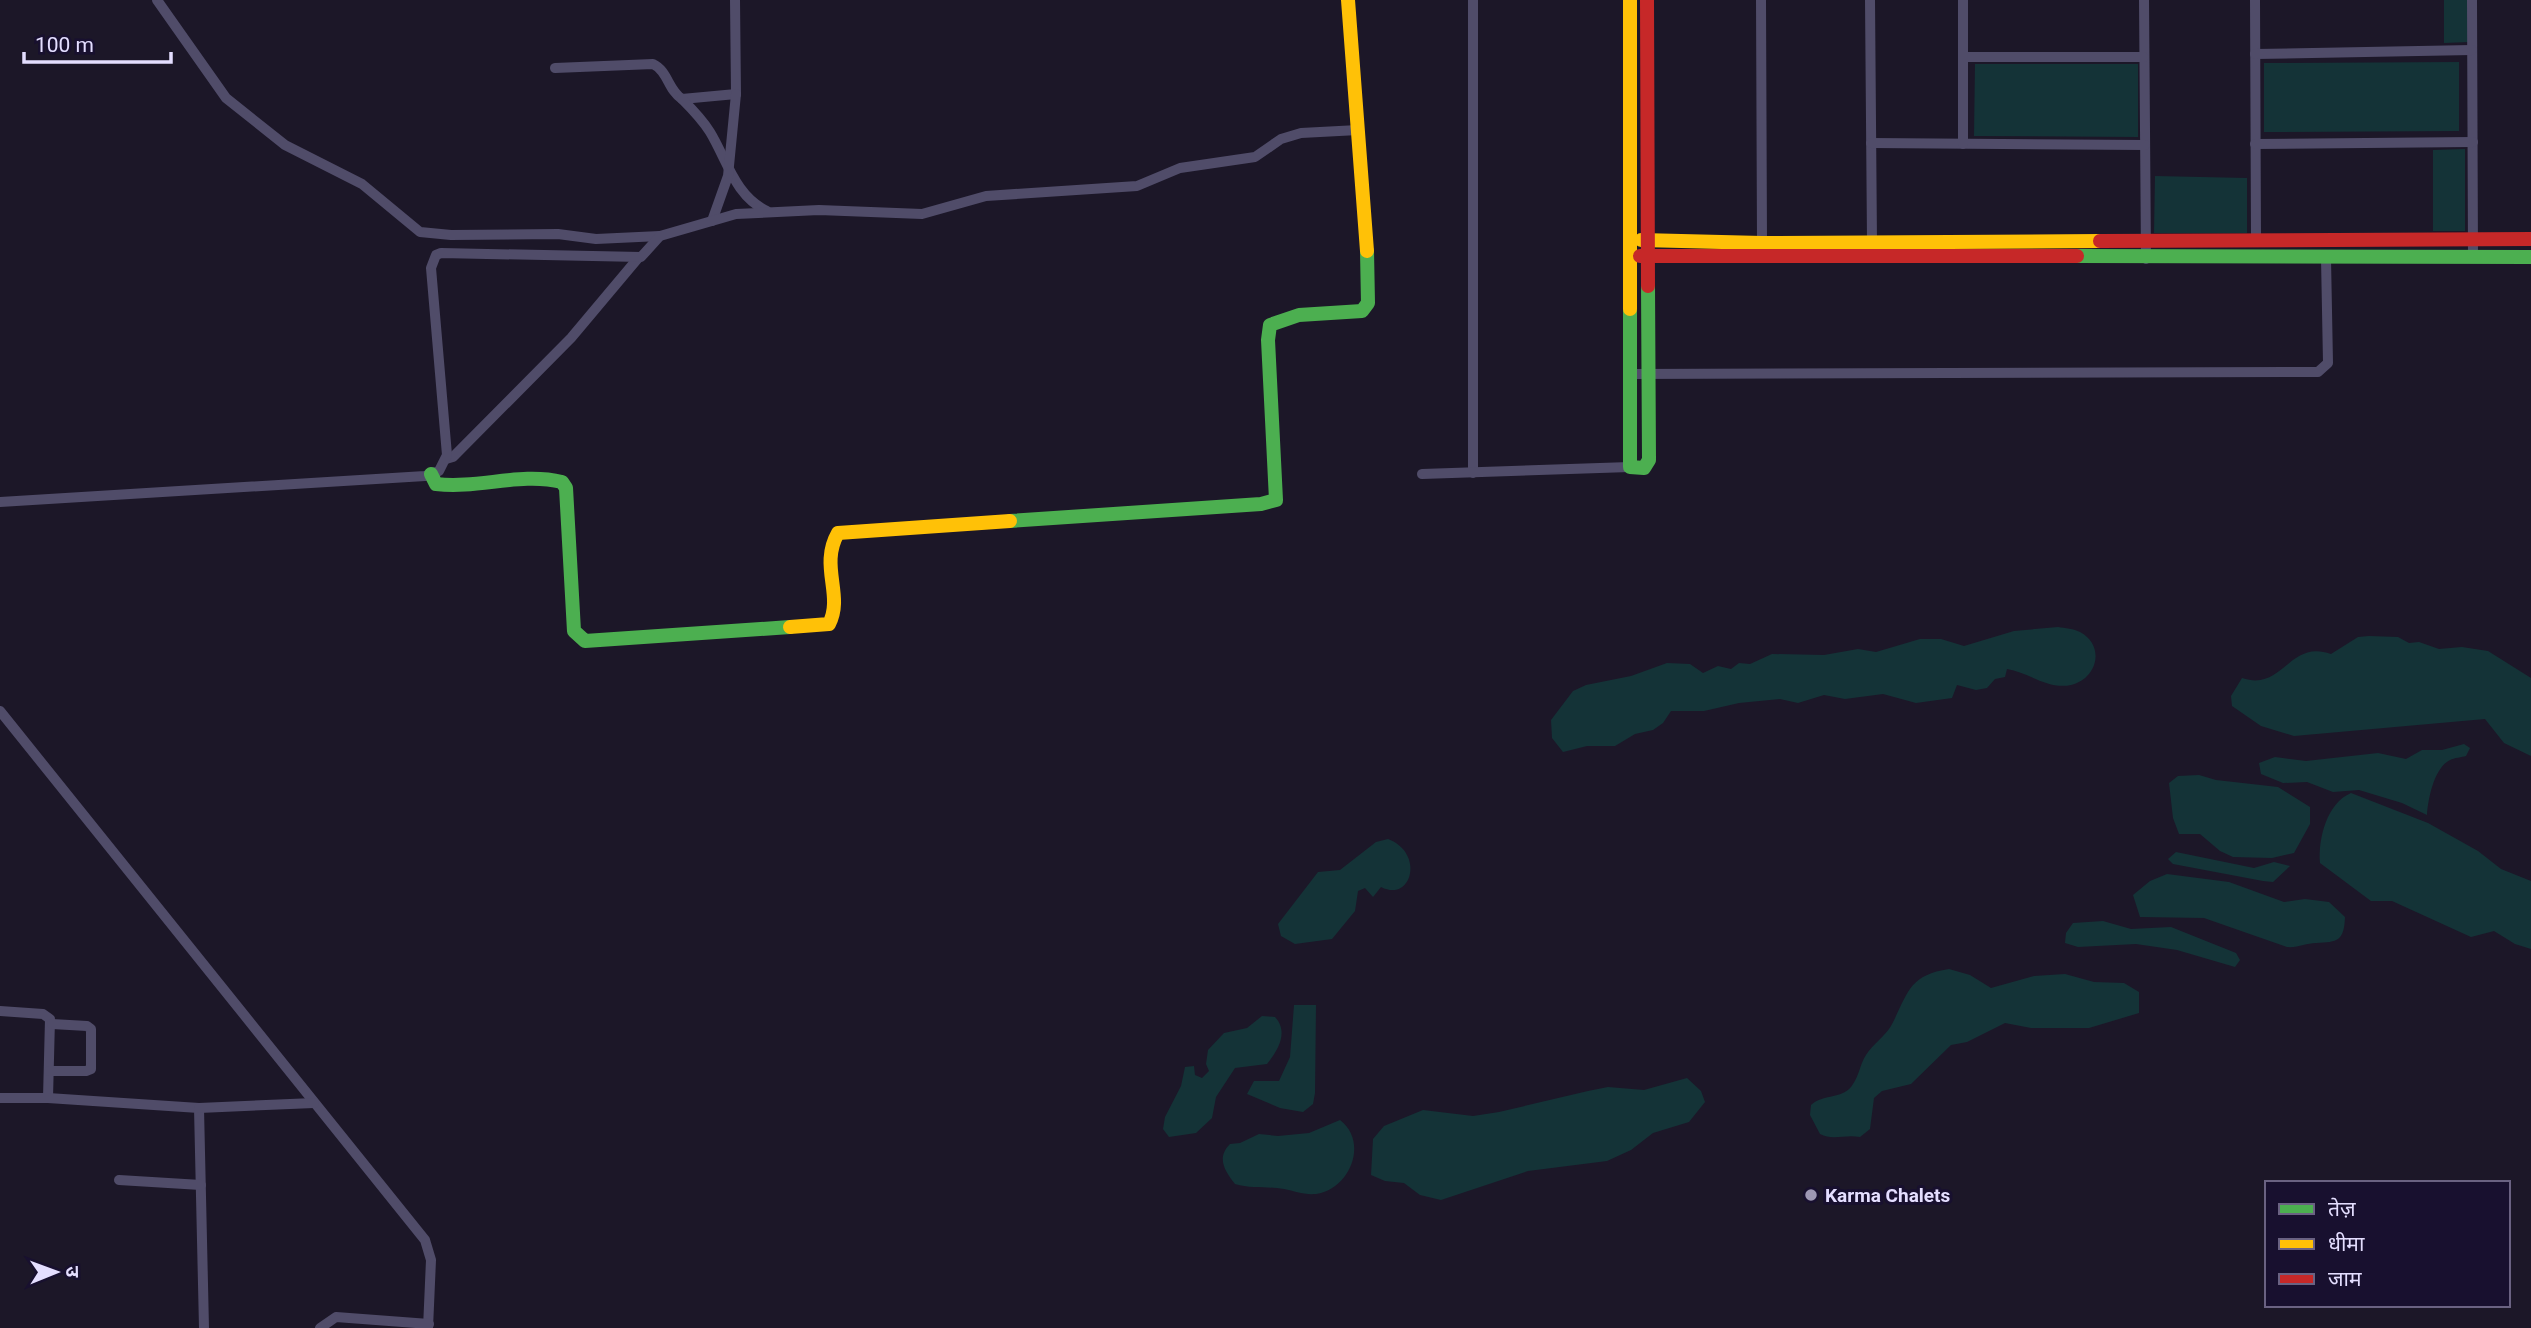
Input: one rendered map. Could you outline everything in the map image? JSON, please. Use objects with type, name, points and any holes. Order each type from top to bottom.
[{"type":"street","points":[[157,0],[176,32],[226,98],[285,145],[362,184],[420,232],[451,235],[558,234],[596,239],[660,236],[712,221],[767,211],[922,214],[986,196],[1136,186],[1180,168],[1255,157],[1281,139],[1301,133],[1358,130]]},
{"type":"street","points":[[712,221],[729,170],[736,94],[735,0]]},
{"type":"street","points":[[431,474],[436,484],[452,486],[522,480],[562,482],[566,488],[574,631],[584,641],[829,624],[834,612],[828,550],[838,533],[1247,505],[1276,500],[1278,492],[1268,340],[1270,325],[1279,318],[1292,315],[1362,311],[1368,303],[1349,0]]},
{"type":"street","points":[[1473,0],[1473,473]]},
{"type":"street","points":[[1630,0],[1630,467]]},
{"type":"street","points":[[1422,474],[1644,468],[1649,460],[1647,0]]},
{"type":"street","points":[[1761,0],[1762,243]]},
{"type":"street","points":[[1870,0],[1872,242]]},
{"type":"street","points":[[1963,144],[1964,0]]},
{"type":"street","points":[[2144,0],[2146,259]]},
{"type":"street","points":[[2255,0],[2256,240]]},
{"type":"street","points":[[2472,0],[2473,257]]},
{"type":"street","points":[[2255,54],[2472,50]]},
{"type":"street","points":[[1963,57],[2144,57]]},
{"type":"street","points":[[555,68],[653,64],[662,70],[672,91],[711,133],[729,170],[749,200],[767,211]]},
{"type":"street","points":[[682,99],[736,94]]},
{"type":"street","points":[[2255,144],[2473,142]]},
{"type":"street","points":[[1871,143],[2145,145]]},
{"type":"street","points":[[446,459],[453,457],[571,338],[660,236]]},
{"type":"street","points":[[1629,240],[1762,243],[2531,239]]},
{"type":"street","points":[[0,502],[431,474],[439,471],[446,459],[431,268],[436,255],[497,252],[639,257]]},
{"type":"street","points":[[1629,256],[2146,259],[2531,257]]},
{"type":"street","points":[[1631,374],[2318,372],[2328,363],[2326,258]]},
{"type":"street","points":[[0,711],[425,1240],[430,1260],[428,1326],[336,1317],[320,1328]]},
{"type":"street","points":[[0,1011],[43,1014],[52,1024],[87,1026],[91,1029],[91,1069],[49,1071]]},
{"type":"street","points":[[47,1098],[52,1024]]},
{"type":"street","points":[[0,1098],[47,1098],[199,1108],[314,1102]]},
{"type":"street","points":[[199,1108],[204,1328]]},
{"type":"street","points":[[119,1181],[201,1185]]},
{"type":"green space","points":[[2444,0],[2469,0],[2469,42],[2444,43]]},
{"type":"green space","points":[[2459,62],[2459,131],[2264,132],[2264,63]]},
{"type":"green space","points":[[1975,64],[2138,64],[2138,137],[1974,136]]},
{"type":"green space","points":[[2465,149],[2465,231],[2433,231],[2433,150]]},
{"type":"green space","points":[[2155,176],[2247,178],[2247,233],[2154,233]]},
{"type":"green space","points":[[2058,627],[2080,632],[2093,645],[2095,653],[2095,662],[2087,676],[2071,685],[2046,683],[2007,669],[2005,677],[1995,679],[1987,688],[1976,690],[1957,685],[1952,698],[1916,703],[1883,694],[1845,699],[1824,695],[1798,703],[1780,699],[1739,703],[1704,711],[1671,711],[1663,723],[1653,730],[1635,734],[1615,746],[1587,746],[1563,752],[1552,738],[1551,720],[1573,691],[1586,685],[1631,676],[1667,663],[1690,664],[1703,673],[1718,666],[1731,669],[1739,663],[1750,664],[1772,654],[1824,655],[1858,649],[1876,652],[1920,639],[1941,639],[1964,646],[2014,631]]},
{"type":"green space","points":[[2358,637],[2398,637],[2409,643],[2419,642],[2439,649],[2462,647],[2488,651],[2531,678],[2531,756],[2504,743],[2485,719],[2294,736],[2261,726],[2232,706],[2231,696],[2242,678],[2268,678],[2305,653],[2317,651],[2331,654]]},
{"type":"green space","points":[[2464,744],[2470,748],[2466,756],[2444,764],[2436,777],[2430,793],[2427,815],[2402,803],[2359,790],[2333,792],[2307,782],[2283,783],[2261,774],[2259,763],[2275,757],[2306,761],[2378,753],[2406,759],[2422,750],[2442,750]]},
{"type":"green space","points":[[2199,775],[2216,780],[2278,787],[2310,807],[2310,824],[2294,853],[2272,858],[2233,857],[2220,851],[2200,834],[2179,834],[2173,818],[2169,783],[2178,776]]},
{"type":"green space","points":[[2351,793],[2428,823],[2478,851],[2501,869],[2531,881],[2531,949],[2515,944],[2494,931],[2471,937],[2392,901],[2371,901],[2320,863],[2326,822],[2336,805]]},
{"type":"green space","points":[[1388,839],[1400,846],[1407,855],[1410,874],[1407,883],[1392,890],[1381,887],[1373,897],[1365,888],[1358,891],[1355,911],[1332,939],[1295,944],[1281,936],[1278,924],[1318,872],[1340,870],[1376,842]]},
{"type":"green space","points":[[2176,852],[2254,868],[2274,862],[2290,866],[2273,882],[2263,881],[2173,864],[2168,859]]},
{"type":"green space","points":[[2167,874],[2229,882],[2284,902],[2305,899],[2329,902],[2345,917],[2343,931],[2335,941],[2287,947],[2204,918],[2140,917],[2133,895],[2150,881]]},
{"type":"green space","points":[[2103,921],[2131,929],[2171,927],[2236,953],[2240,960],[2235,967],[2177,950],[2136,944],[2078,947],[2065,943],[2066,933],[2073,923]]},
{"type":"green space","points":[[1949,969],[1970,975],[1991,988],[2034,976],[2065,974],[2094,982],[2124,983],[2139,992],[2139,1013],[2089,1028],[2031,1028],[2005,1023],[1967,1042],[1951,1045],[1911,1084],[1882,1091],[1874,1098],[1870,1129],[1860,1137],[1830,1137],[1820,1134],[1810,1115],[1811,1105],[1849,1089],[1866,1055],[1891,1026],[1911,988],[1925,976]]},
{"type":"green space","points":[[1294,1005],[1316,1005],[1315,1093],[1313,1104],[1303,1112],[1280,1108],[1247,1094],[1254,1081],[1279,1081],[1290,1057]]},
{"type":"green space","points":[[1262,1016],[1275,1017],[1282,1035],[1267,1064],[1235,1068],[1216,1097],[1212,1118],[1196,1133],[1169,1137],[1163,1129],[1165,1117],[1181,1086],[1185,1067],[1194,1066],[1195,1075],[1202,1078],[1209,1071],[1206,1064],[1208,1050],[1224,1033],[1247,1028]]},
{"type":"green space","points":[[1687,1078],[1701,1091],[1705,1102],[1689,1122],[1653,1133],[1631,1150],[1607,1161],[1528,1171],[1441,1200],[1420,1195],[1404,1183],[1385,1181],[1371,1175],[1373,1139],[1384,1126],[1423,1110],[1473,1116],[1608,1087],[1644,1090]]},
{"type":"green space","points":[[1340,1120],[1349,1129],[1354,1152],[1346,1174],[1328,1190],[1307,1194],[1278,1188],[1241,1186],[1235,1184],[1225,1169],[1223,1154],[1230,1144],[1240,1143],[1259,1134],[1278,1136],[1309,1133]]},
{"type":"traffic: fast","points":[[1010,521],[1261,504],[1276,500],[1268,340],[1270,325],[1299,315],[1362,311],[1368,303],[1367,251]]},
{"type":"traffic: fast","points":[[2077,256],[2531,257]]},
{"type":"traffic: fast","points":[[1630,309],[1630,467],[1644,468],[1649,460],[1648,286]]},
{"type":"traffic: fast","points":[[431,474],[436,484],[452,485],[531,479],[562,482],[566,488],[574,631],[585,641],[790,627]]},
{"type":"traffic: slow","points":[[1348,0],[1367,251]]},
{"type":"traffic: slow","points":[[1630,0],[1630,309]]},
{"type":"traffic: slow","points":[[1641,240],[1762,243],[2100,241]]},
{"type":"traffic: slow","points":[[790,627],[829,624],[834,602],[831,557],[838,533],[1010,521]]},
{"type":"traffic: jam","points":[[1647,0],[1648,286]]},
{"type":"traffic: jam","points":[[2100,241],[2531,239]]},
{"type":"traffic: jam","points":[[1640,256],[2077,256]]},
{"type":"place","name":"Karma Chalets","points":[[1811,1195]]}]
